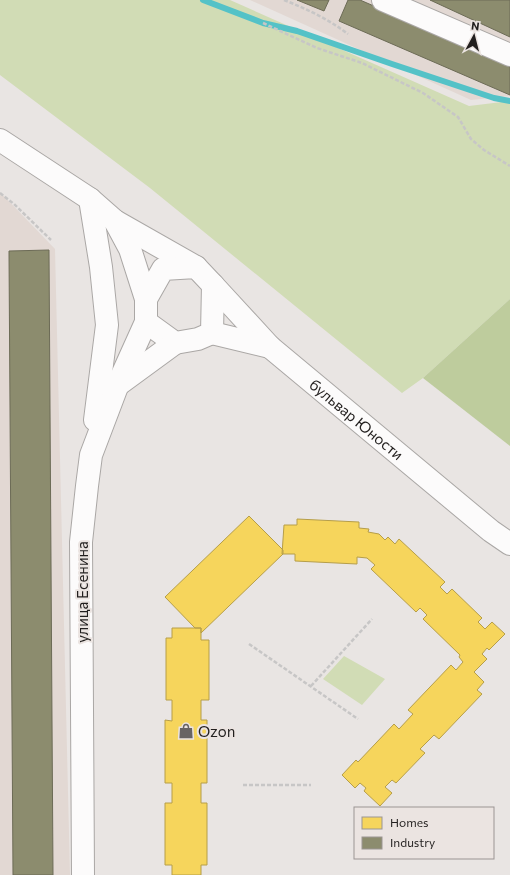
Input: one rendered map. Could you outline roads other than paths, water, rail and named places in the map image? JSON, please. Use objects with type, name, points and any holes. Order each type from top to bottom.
[{"type":"street","points":[[383,0],[510,56]]},
{"type":"street","points":[[0,140],[90,199],[115,222],[196,267],[212,285],[212,333]]},
{"type":"street","points":[[90,199],[101,266],[107,325],[91,455]]},
{"type":"street","points":[[115,222],[130,249],[146,299],[146,322],[175,343]]},
{"type":"street","points":[[146,299],[163,269],[196,267]]},
{"type":"street","name":"бульвар Юности","points":[[212,285],[270,347],[491,531],[510,544]]},
{"type":"street","name":"улица Есенина","points":[[83,875],[81,542],[91,455],[118,384],[146,322]]},
{"type":"street","points":[[118,384],[175,343],[198,339],[212,333],[270,347]]},
{"type":"waterway","points":[[203,0],[263,23],[297,31],[494,98],[510,101]]},
{"type":"place","name":"Ozon","points":[[186,731]]}]
